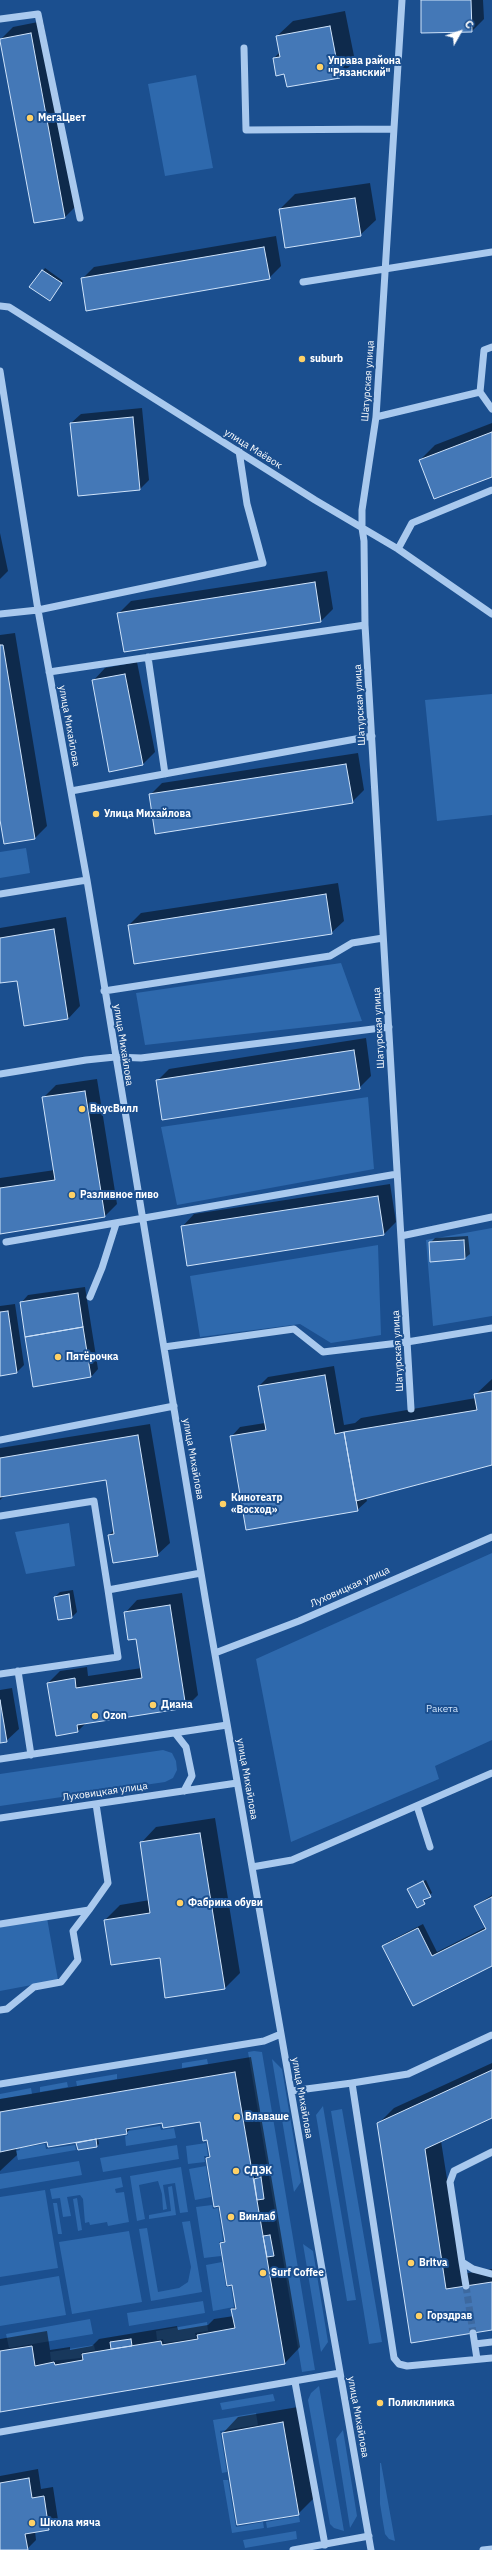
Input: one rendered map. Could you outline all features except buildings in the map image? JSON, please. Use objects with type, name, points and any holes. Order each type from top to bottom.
[{"type":"street","name":"Шатурская улица","points":[[402,0],[376,417],[362,510],[362,528],[364,540],[365,625],[411,1409]]},
{"type":"street","points":[[0,19],[38,14],[80,218]]},
{"type":"street","points":[[244,48],[246,130],[394,129]]},
{"type":"street","points":[[303,282],[492,252]]},
{"type":"street","name":"улица Маёвок","points":[[0,306],[9,307],[398,549],[492,614]]},
{"type":"street","points":[[492,347],[484,350],[480,392],[492,409]]},
{"type":"street","name":"улица Михайлова","points":[[0,371],[38,610],[87,880],[104,991],[201,1573],[371,2550]]},
{"type":"street","points":[[376,417],[480,392]]},
{"type":"street","points":[[0,614],[38,610],[263,563],[247,504],[239,451]]},
{"type":"street","points":[[398,549],[412,523],[492,490]]},
{"type":"street","points":[[49,672],[365,625]]},
{"type":"street","points":[[148,657],[165,774]]},
{"type":"street","points":[[71,791],[372,736]]},
{"type":"street","points":[[0,894],[87,880]]},
{"type":"street","points":[[104,991],[330,956],[352,943],[383,938]]},
{"type":"street","points":[[0,1074],[115,1057],[141,1058],[389,1027]]},
{"type":"street","points":[[6,1242],[397,1174]]},
{"type":"street","points":[[401,1236],[492,1217]]},
{"type":"street","points":[[90,1297],[102,1268],[116,1224]]},
{"type":"street","points":[[164,1347],[294,1329],[323,1352],[407,1342],[492,1328]]},
{"type":"street","points":[[0,1440],[174,1406]]},
{"type":"street","points":[[0,1516],[94,1501],[118,1657],[0,1674]]},
{"type":"street","name":"Луховицкая улица","points":[[215,1653],[299,1620],[492,1537]]},
{"type":"street","points":[[108,1590],[201,1573]]},
{"type":"street","points":[[18,1671],[31,1755]]},
{"type":"street","points":[[0,1759],[227,1725]]},
{"type":"street","points":[[175,1733],[186,1747],[192,1776],[184,1791]]},
{"type":"street","points":[[252,1867],[292,1860],[492,1773]]},
{"type":"street","name":"Луховицкая улица","points":[[0,1818],[237,1783]]},
{"type":"street","points":[[0,2010],[7,2009],[34,1986],[61,1982],[78,1960],[73,1931],[108,1883],[96,1804]]},
{"type":"street","points":[[417,1806],[430,1847]]},
{"type":"street","points":[[0,1924],[89,1910]]},
{"type":"street","points":[[0,2084],[264,2041],[281,2034]]},
{"type":"street","points":[[291,2091],[408,2074],[492,2035]]},
{"type":"street","points":[[352,2083],[394,2358],[400,2364],[407,2366],[492,2358]]},
{"type":"street","points":[[466,2286],[450,2182],[451,2176],[460,2167],[492,2152]]},
{"type":"street","points":[[462,2262],[473,2269],[492,2274]]},
{"type":"street","points":[[473,2333],[477,2359]]},
{"type":"street","points":[[475,2344],[492,2342]]},
{"type":"street","points":[[0,2432],[340,2373]]},
{"type":"street","points":[[295,2382],[325,2544]]},
{"type":"street","points":[[293,2550],[369,2536]]},
{"type":"street","points":[[483,2550],[492,2548]]},
{"type":"green space","points":[[196,75],[213,168],[165,176],[148,84]]},
{"type":"green space","points":[[492,694],[492,815],[437,821],[425,700]]},
{"type":"green space","points":[[26,848],[30,873],[0,878],[0,852]]},
{"type":"green space","points":[[341,963],[362,1021],[145,1045],[136,993]]},
{"type":"green space","points":[[368,1097],[374,1169],[177,1205],[161,1127]]},
{"type":"green space","points":[[492,1228],[492,1316],[433,1326],[426,1240]]},
{"type":"green space","points":[[378,1245],[381,1335],[331,1343],[300,1324],[200,1337],[190,1276]]},
{"type":"green space","points":[[69,1523],[75,1566],[26,1574],[15,1532]]},
{"type":"green space","name":"Ракета","points":[[492,1553],[492,1740],[435,1766],[439,1779],[291,1842],[256,1659]]},
{"type":"green space","points":[[163,1750],[172,1753],[176,1761],[177,1770],[173,1778],[165,1782],[0,1806],[0,1774]]},
{"type":"green space","points":[[47,1918],[58,1980],[0,1991],[0,1927]]},
{"type":"green space","points":[[248,2052],[262,2052],[315,2370],[302,2372]]},
{"type":"green space","points":[[207,2059],[208,2064],[182,2068],[182,2063]]},
{"type":"green space","points":[[272,2059],[282,2069],[301,2182],[294,2192]]},
{"type":"green space","points":[[117,2074],[117,2079],[77,2086],[76,2081]]},
{"type":"green space","points":[[67,2082],[68,2087],[40,2092],[40,2087]]},
{"type":"green space","points":[[31,2088],[32,2094],[0,2099],[0,2094]]},
{"type":"green space","points":[[323,2106],[356,2300],[347,2301],[316,2115]]},
{"type":"green space","points":[[342,2109],[382,2342],[369,2344],[331,2111]]},
{"type":"green space","points":[[160,2126],[161,2130],[174,2128],[176,2138],[126,2146],[125,2136],[128,2135],[128,2131]]},
{"type":"green space","points":[[206,2143],[208,2156],[204,2156],[205,2162],[188,2164],[186,2146]]},
{"type":"green space","points":[[45,2144],[46,2149],[75,2145],[76,2150],[18,2160],[16,2151],[20,2150],[20,2148]]},
{"type":"green space","points":[[177,2145],[179,2159],[103,2172],[100,2158]]},
{"type":"green space","points":[[79,2161],[82,2175],[0,2189],[0,2174]]},
{"type":"green space","points":[[206,2166],[211,2197],[195,2200],[189,2169]]},
{"type":"green space","points":[[181,2167],[188,2212],[180,2213],[175,2183],[163,2185],[167,2209],[163,2210],[162,2194],[158,2181],[139,2185],[145,2219],[137,2221],[130,2176]]},
{"type":"green space","points":[[121,2177],[123,2187],[115,2189],[116,2193],[124,2192],[129,2222],[108,2226],[107,2222],[90,2225],[89,2222],[85,2223],[83,2199],[80,2195],[67,2197],[71,2216],[63,2217],[60,2198],[52,2199],[50,2189]]},
{"type":"green space","points":[[172,2186],[176,2215],[149,2219],[149,2215],[171,2211],[168,2187]]},
{"type":"green space","points":[[45,2190],[58,2268],[0,2277],[0,2197]]},
{"type":"green space","points":[[77,2198],[82,2230],[78,2231],[73,2199]]},
{"type":"green space","points":[[53,2203],[57,2203],[62,2234],[58,2234]]},
{"type":"green space","points":[[212,2205],[213,2209],[218,2208],[223,2241],[219,2242],[221,2256],[204,2258],[196,2207]]},
{"type":"green space","points":[[190,2221],[202,2292],[151,2301],[139,2229],[147,2228],[158,2292],[179,2288],[188,2282],[191,2267],[182,2222]]},
{"type":"green space","points":[[129,2231],[142,2302],[72,2314],[59,2242]]},
{"type":"green space","points":[[303,2244],[313,2251],[328,2342],[321,2352]]},
{"type":"green space","points":[[222,2262],[226,2287],[231,2287],[234,2307],[213,2311],[206,2265]]},
{"type":"green space","points":[[59,2276],[66,2315],[0,2326],[0,2286]]},
{"type":"green space","points":[[203,2301],[205,2313],[129,2326],[127,2313]]},
{"type":"green space","points":[[90,2319],[93,2334],[9,2348],[6,2334]]},
{"type":"green space","points":[[207,2322],[208,2331],[195,2333],[196,2338],[164,2343],[163,2339],[157,2340],[156,2331]]},
{"type":"green space","points":[[94,2345],[95,2350],[81,2353],[81,2358],[51,2361],[50,2352]]},
{"type":"green space","points":[[319,2386],[344,2531],[334,2528],[330,2524],[308,2400],[311,2393]]},
{"type":"green space","points":[[273,2394],[275,2401],[222,2410],[220,2403]]},
{"type":"green space","points":[[256,2413],[258,2425],[220,2431],[227,2472],[222,2473],[213,2420]]},
{"type":"green space","points":[[343,2430],[357,2516],[350,2528],[336,2439]]},
{"type":"green space","points":[[380,2463],[395,2541],[389,2539],[385,2534],[380,2504]]},
{"type":"green space","points":[[223,2480],[228,2480],[236,2527],[263,2522],[264,2528],[232,2533]]},
{"type":"green space","points":[[299,2516],[300,2522],[267,2528],[266,2522]]},
{"type":"green space","points":[[296,2531],[297,2539],[245,2548],[243,2540]]},
{"type":"tunnel","points":[[466,2286],[473,2333]]},
{"type":"place","name":"Управа района \"Рязанский\"","points":[[320,67]]},
{"type":"place","name":"МегаЦвет","points":[[30,118]]},
{"type":"place","name":"suburb","points":[[302,359]]},
{"type":"place","name":"Улица Михайлова","points":[[96,814]]},
{"type":"place","name":"ВкусВилл","points":[[82,1109]]},
{"type":"place","name":"Разливное пиво","points":[[72,1195]]},
{"type":"place","name":"Пятёрочка","points":[[58,1357]]},
{"type":"place","name":"Кинотеатр «Восход»","points":[[223,1504]]},
{"type":"place","name":"Диана","points":[[153,1705]]},
{"type":"place","name":"Ozon","points":[[95,1716]]},
{"type":"place","name":"Фабрика обуви","points":[[180,1903]]},
{"type":"place","name":"Влаваше","points":[[237,2117]]},
{"type":"place","name":"СДЭК","points":[[236,2171]]},
{"type":"place","name":"Винлаб","points":[[231,2217]]},
{"type":"place","name":"Britva","points":[[411,2263]]},
{"type":"place","name":"Surf Coffee","points":[[263,2273]]},
{"type":"place","name":"Горздрав","points":[[419,2316]]},
{"type":"place","name":"Поликлиника","points":[[380,2403]]},
{"type":"place","name":"Школа мяча","points":[[32,2523]]}]
